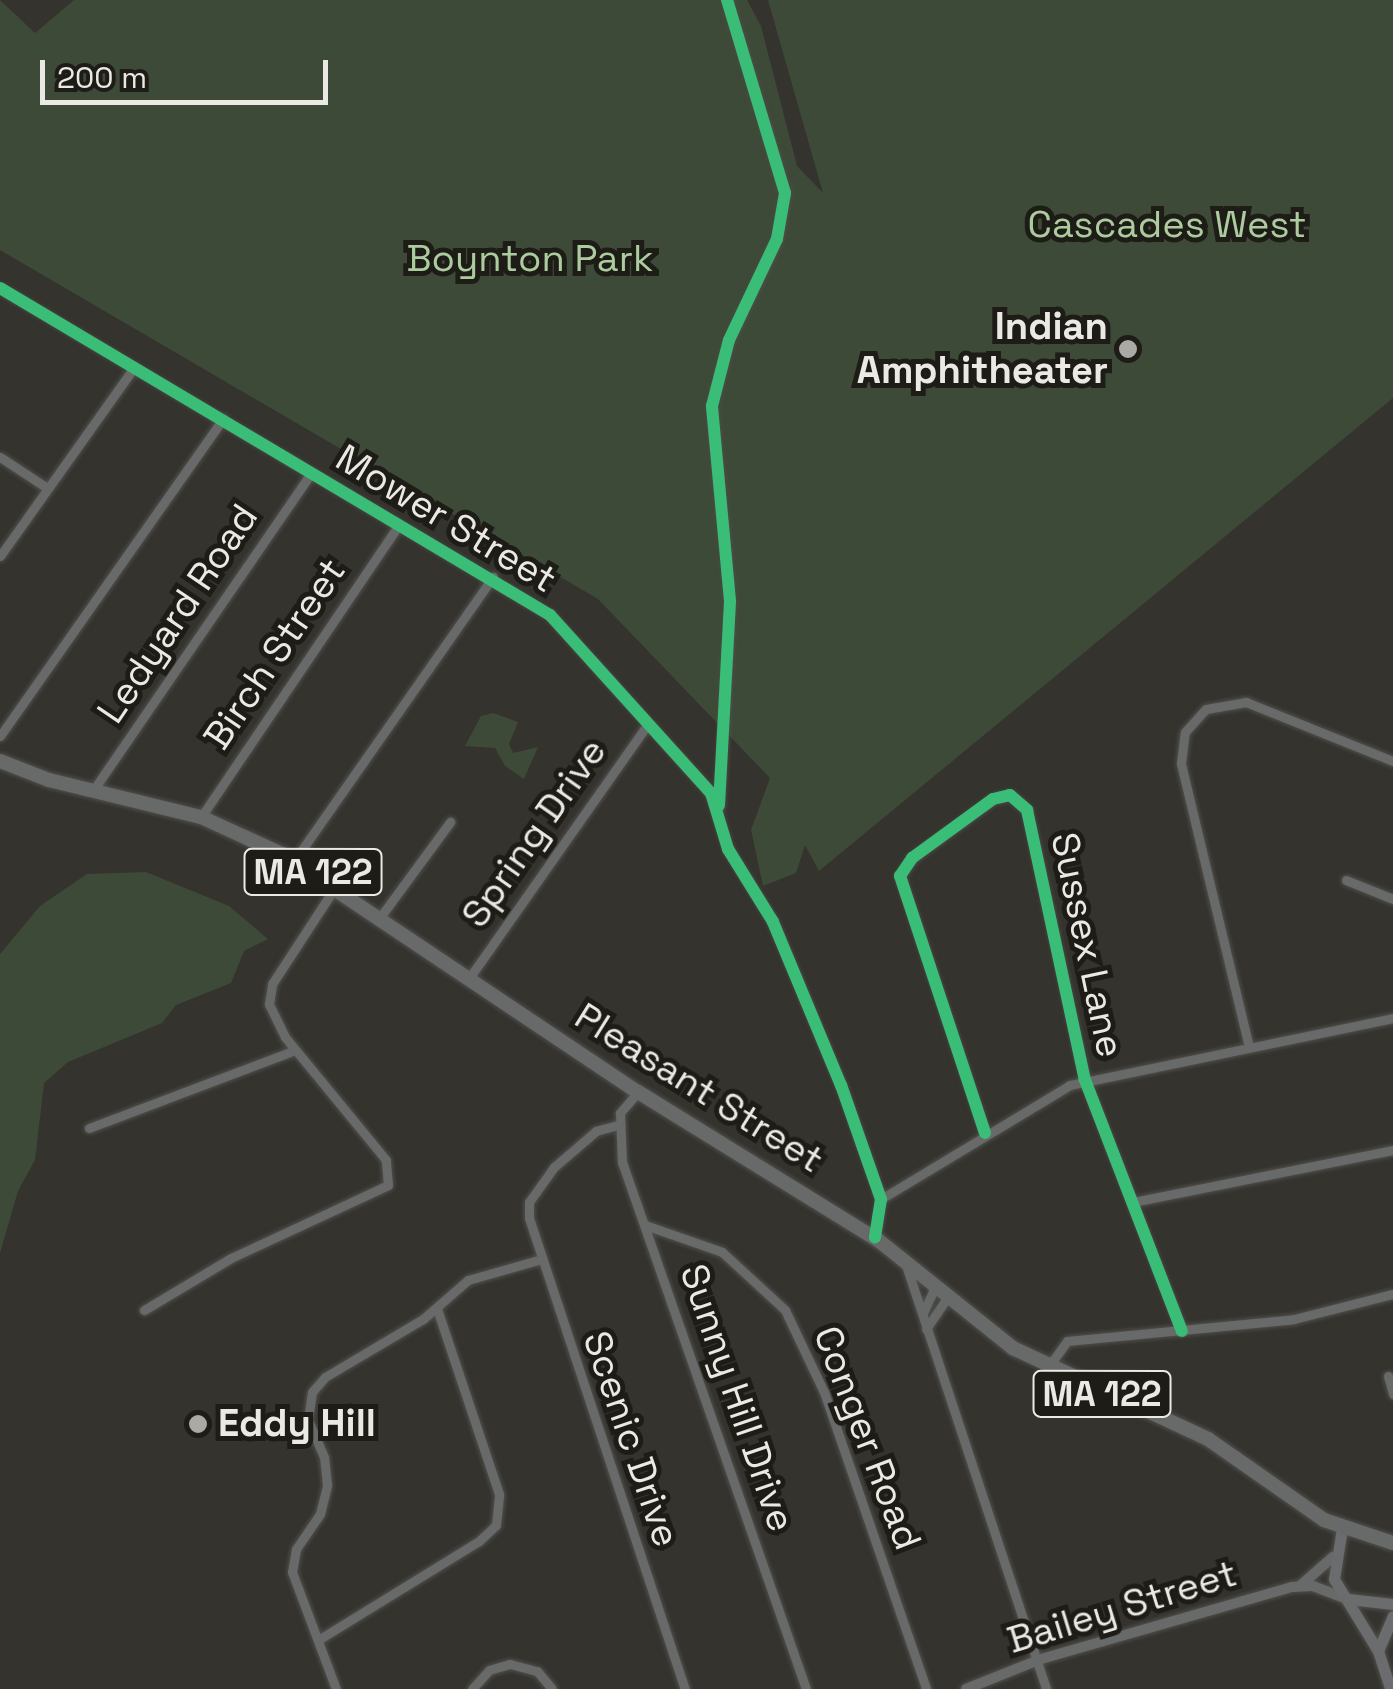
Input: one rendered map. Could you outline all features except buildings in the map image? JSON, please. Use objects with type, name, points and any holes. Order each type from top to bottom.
[{"type":"main road","name":"Pleasant Street","points":[[0,761],[94,790],[201,816],[294,861],[638,1092],[875,1238],[940,1294],[1048,1369],[1208,1439],[1342,1528],[1393,1542]]},
{"type":"main road","points":[[1342,1528],[1334,1558],[1334,1579],[1378,1651],[1390,1689]]},
{"type":"main road","points":[[1344,1598],[1393,1604]]},
{"type":"main road","points":[[1378,1651],[1393,1616]]},
{"type":"street","points":[[720,811],[730,601],[712,406],[729,340],[777,239],[785,192],[727,0]]},
{"type":"street","name":"Mower Street","points":[[0,288],[398,525],[493,577],[550,615],[720,811],[728,849],[801,984],[881,1199],[875,1238]]},
{"type":"street","points":[[0,556],[133,369]]},
{"type":"street","points":[[0,736],[223,419]]},
{"type":"street","points":[[0,457],[48,488]]},
{"type":"street","name":"Ledyard Road","points":[[94,790],[311,473]]},
{"type":"street","name":"Birch Street","points":[[201,816],[398,525]]},
{"type":"street","points":[[294,861],[493,577]]},
{"type":"street","points":[[1249,1047],[1181,763],[1185,732],[1206,709],[1246,702],[1393,762]]},
{"type":"street","name":"Spring Drive","points":[[470,977],[648,724]]},
{"type":"street","name":"Sussex Lane","points":[[985,1134],[900,882],[908,862],[999,796],[1016,798],[1027,810],[1085,1080],[1182,1330]]},
{"type":"street","points":[[380,916],[450,822]]},
{"type":"street","points":[[1346,880],[1393,899]]},
{"type":"street","points":[[144,1310],[230,1258],[380,1192],[392,1176],[386,1160],[273,1018],[270,992],[336,886]]},
{"type":"street","points":[[881,1199],[985,1134],[1085,1080],[1393,1018]]},
{"type":"street","points":[[89,1128],[295,1050]]},
{"type":"street","points":[[618,1126],[638,1092]]},
{"type":"street","name":"Scenic Drive","points":[[618,1126],[580,1144],[528,1206],[538,1260],[685,1689]]},
{"type":"street","name":"Sunny Hill Drive","points":[[618,1126],[622,1162],[806,1689]]},
{"type":"street","points":[[1133,1202],[1393,1150]]},
{"type":"street","name":"Conger Road","points":[[646,1225],[722,1252],[785,1310],[824,1392],[926,1689]]},
{"type":"street","points":[[336,1689],[292,1566],[296,1549],[320,1514],[328,1485],[324,1456],[308,1420],[310,1397],[325,1377],[437,1309],[468,1280],[538,1260]]},
{"type":"street","points":[[906,1263],[1046,1689]]},
{"type":"street","points":[[923,1317],[940,1294]]},
{"type":"street","points":[[926,1329],[940,1294]]},
{"type":"street","points":[[1048,1369],[1067,1342],[1294,1320],[1393,1294]]},
{"type":"street","points":[[318,1640],[480,1542],[496,1525],[499,1494],[437,1309]]},
{"type":"street","points":[[1388,1376],[1393,1394]]},
{"type":"street","name":"Bailey Street","points":[[966,1689],[1037,1660],[1298,1586],[1334,1558]]},
{"type":"street","name":"Bailey Street","points":[[1298,1586],[1344,1598]]},
{"type":"street","points":[[472,1689],[496,1667],[517,1664],[537,1672],[552,1689]]},
{"type":"green space","name":"Boynton Park","points":[[0,0],[35,33],[74,0],[747,0],[761,26],[797,166],[823,193],[768,0],[1393,0],[1393,398],[819,871],[805,845],[796,873],[763,886],[751,830],[770,778],[598,599],[0,250]]},
{"type":"green space","points":[[493,713],[518,722],[509,744],[513,753],[538,747],[524,779],[505,766],[495,748],[465,746],[481,716]]},
{"type":"green space","points":[[146,872],[229,906],[268,939],[244,951],[231,983],[176,1005],[162,1023],[68,1062],[44,1083],[35,1160],[18,1191],[0,1253],[0,954],[40,906],[87,874]]},
{"type":"cycle path","points":[[719,805],[730,601],[712,406],[729,340],[777,239],[785,193],[727,0]]},
{"type":"cycle path","points":[[0,288],[550,615],[711,793],[728,849],[773,922],[841,1085],[881,1199],[875,1238]]},
{"type":"cycle path","points":[[985,1133],[900,876],[912,858],[993,799],[1010,795],[1027,810],[1085,1080],[1182,1331]]},
{"type":"place","name":"Indian Amphitheater","points":[[1128,349]]},
{"type":"place","name":"Eddy Hill","points":[[198,1424]]},
{"type":"park label","name":"Cascades West","points":[[1167,225]]}]
